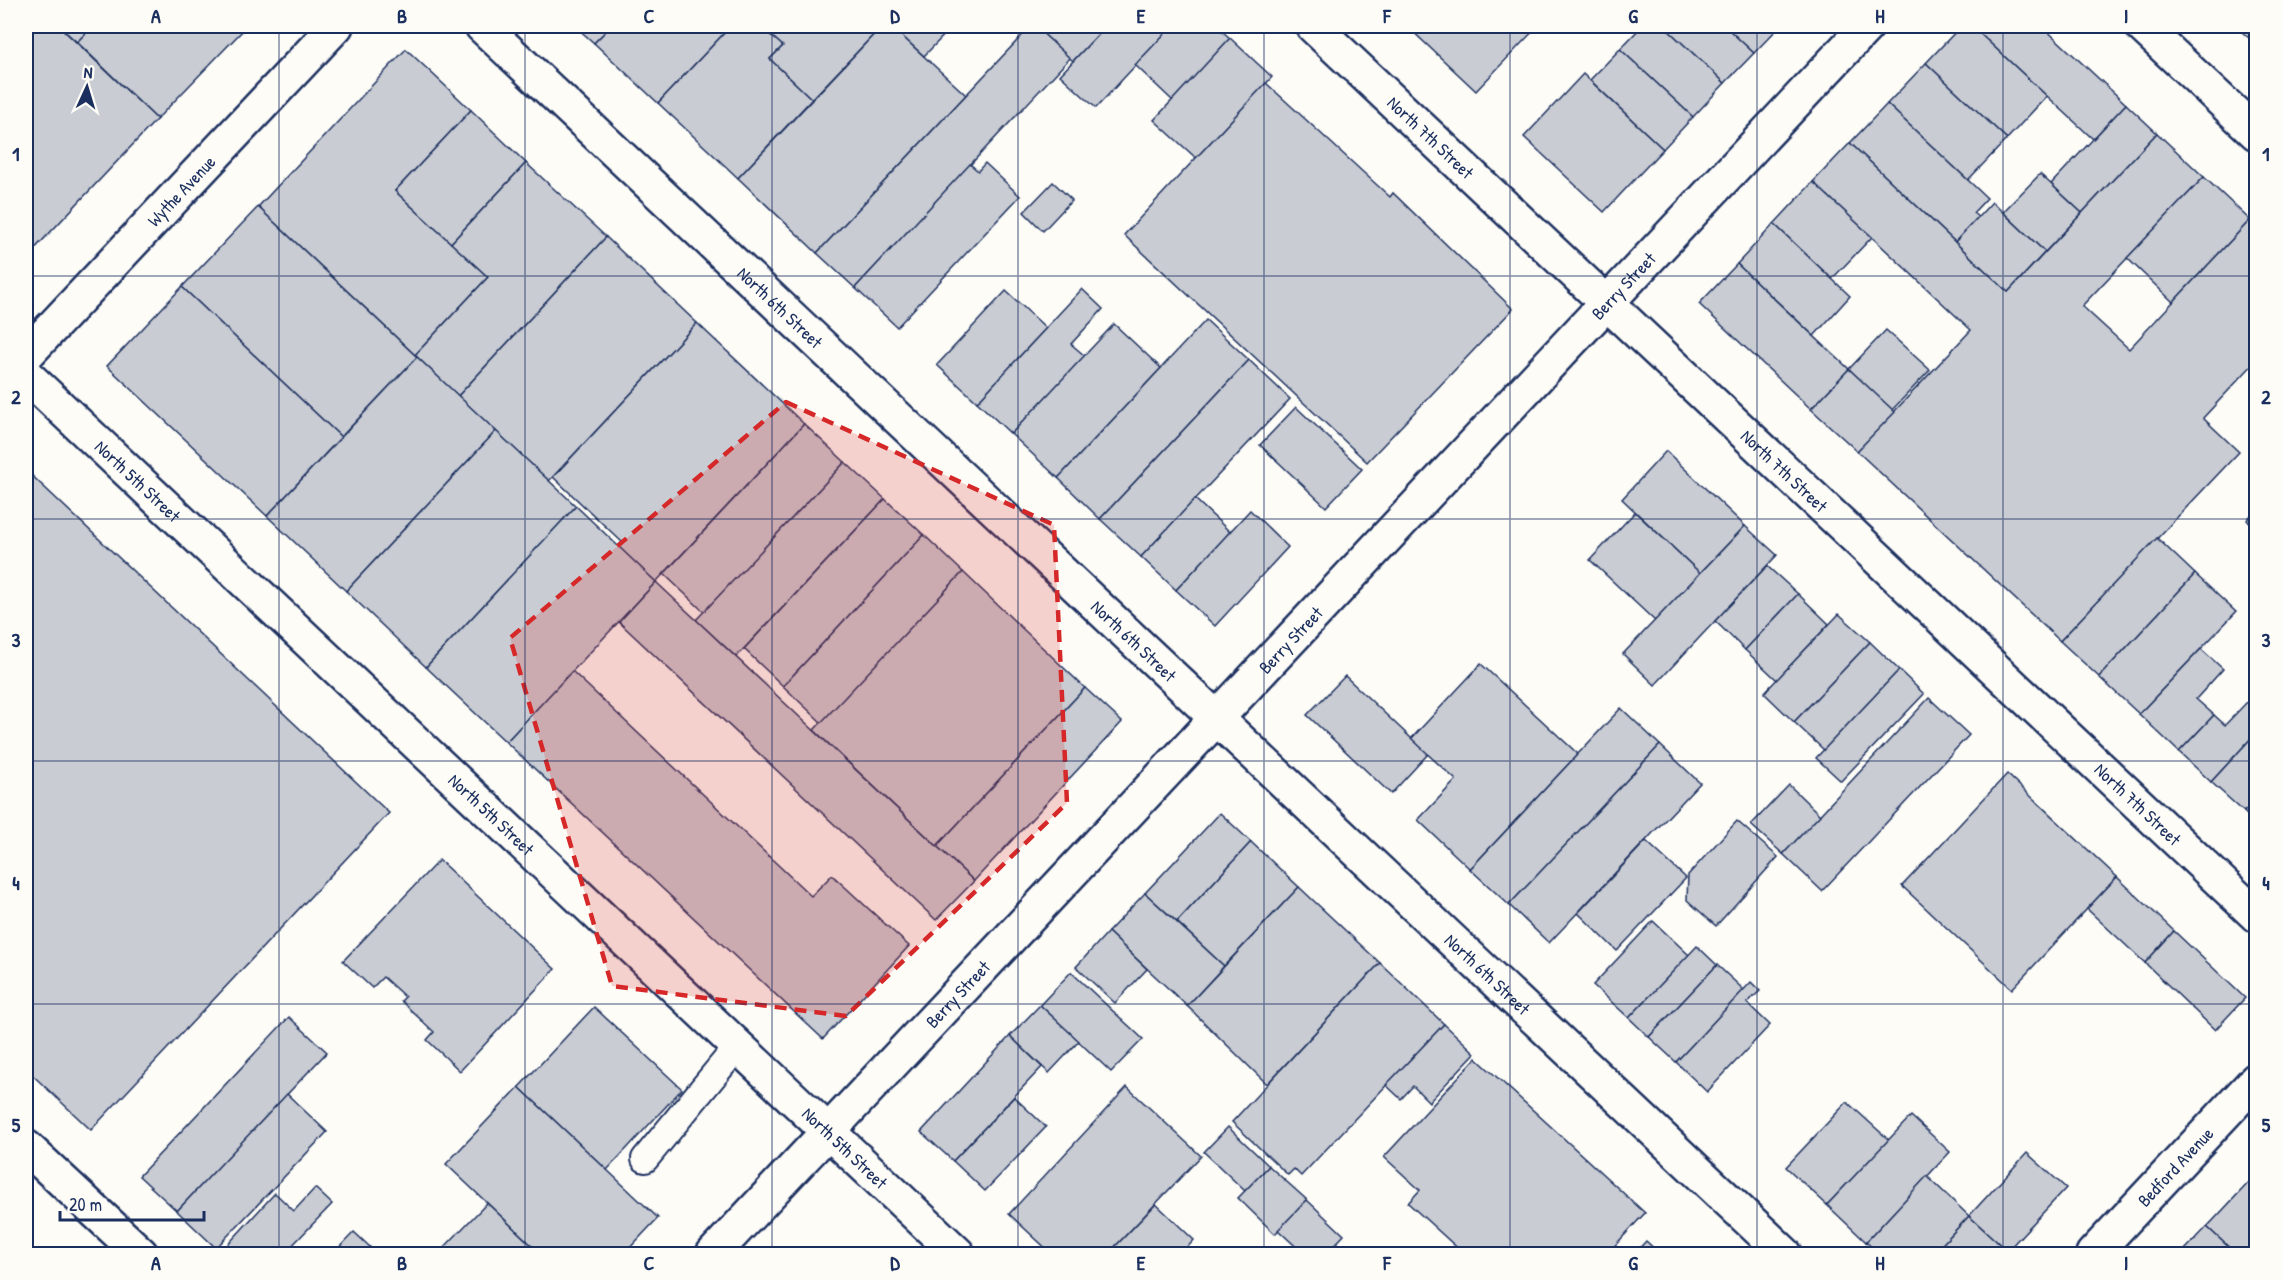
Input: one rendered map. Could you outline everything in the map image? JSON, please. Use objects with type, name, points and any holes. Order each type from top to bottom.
[{"type":"street","name":"Wythe Avenue","points":[[26,355],[336,26]]},
{"type":"street","name":"North 6th Street","points":[[482,26],[1785,1254]]},
{"type":"street","name":"North 7th Street","points":[[1313,26],[2256,915]]},
{"type":"street","name":"Berry Street","points":[[712,1254],[1867,26]]},
{"type":"street","points":[[2142,26],[2256,133]]},
{"type":"street","name":"North 5th Street","points":[[26,375],[958,1254]]},
{"type":"street","name":"Bedford Avenue","points":[[2093,1254],[2256,1080]]},
{"type":"street","points":[[26,1147],[141,1254]]},
{"type":"lane","points":[[645,1159],[737,1047]]},
{"type":"highlighted area","points":[[786,402],[1054,525],[1067,803],[846,1016],[612,986],[510,638]]},
{"type":"building","points":[[26,26],[59,26],[157,119],[26,258]]},
{"type":"building","points":[[59,26],[93,26],[77,42]]},
{"type":"building","points":[[93,26],[247,26],[157,119],[77,42]]},
{"type":"building","points":[[575,26],[611,26],[594,43]]},
{"type":"building","points":[[611,26],[731,26],[658,103],[594,43]]},
{"type":"building","points":[[731,26],[773,26],[767,32],[783,46],[770,59],[812,99],[738,178],[658,103]]},
{"type":"building","points":[[773,26],[882,26],[812,99],[770,59],[783,46],[767,32]]},
{"type":"building","points":[[882,26],[891,26],[966,95],[817,253],[738,178]]},
{"type":"building","points":[[891,26],[953,26],[924,56]]},
{"type":"building","points":[[1031,26],[1035,26],[1070,58],[855,288],[817,253]]},
{"type":"building","points":[[1035,26],[1106,26],[1073,61]]},
{"type":"building","points":[[1106,26],[1172,26],[1096,108],[1060,75]]},
{"type":"building","points":[[1172,26],[1216,26],[1230,38],[1173,101],[1135,65]]},
{"type":"building","points":[[1407,26],[1538,26],[1476,91]]},
{"type":"building","points":[[1642,26],[1664,26],[1725,83],[1693,117],[1620,49]]},
{"type":"building","points":[[1664,26],[1725,26],[1754,53],[1725,83]]},
{"type":"building","points":[[1725,26],[1780,26],[1754,53]]},
{"type":"building","points":[[1961,26],[1972,26],[2047,96],[2007,139],[1926,63]]},
{"type":"building","points":[[1972,26],[2042,26],[2126,104],[2093,139]]},
{"type":"building","points":[[2235,26],[2256,26],[2256,30],[2249,38]]},
{"type":"building","points":[[1230,38],[1272,77],[1196,158],[1154,120]]},
{"type":"building","points":[[406,49],[471,110],[395,191],[488,277],[415,355],[258,207]]},
{"type":"building","points":[[1620,49],[1693,117],[1663,149],[1590,80]]},
{"type":"building","points":[[1926,63],[2007,139],[1968,180],[1887,104]]},
{"type":"building","points":[[1583,74],[1663,149],[1604,212],[1524,137]]},
{"type":"building","points":[[1266,83],[1390,197],[1393,193],[1513,309],[1367,462],[1124,235]]},
{"type":"building","points":[[1887,104],[1987,198],[1973,213],[1978,217],[1955,242],[1850,143]]},
{"type":"building","points":[[2126,104],[2157,133],[2082,213],[2051,184]]},
{"type":"building","points":[[471,110],[526,163],[451,243],[395,191]]},
{"type":"building","points":[[2157,133],[2204,177],[2082,306],[2129,349],[2249,221],[2256,229],[2256,361],[2203,418],[2239,452],[2060,641],[1857,451],[1971,330],[1813,182],[1850,143],[2008,292]]},
{"type":"building","points":[[526,163],[606,237],[458,396],[415,355],[488,277],[451,243]]},
{"type":"building","points":[[985,163],[1020,196],[897,327],[855,288],[970,164],[978,171]]},
{"type":"building","points":[[2040,174],[2082,213],[2045,252],[2003,212]]},
{"type":"building","points":[[2204,177],[2250,220],[2173,302],[2127,258]]},
{"type":"building","points":[[1053,182],[1072,200],[1043,231],[1024,212]]},
{"type":"building","points":[[1813,182],[1872,237],[1832,279],[1774,224]]},
{"type":"building","points":[[1992,202],[2045,252],[2008,292],[1955,242]]},
{"type":"building","points":[[258,207],[417,357],[341,437],[182,287]]},
{"type":"building","points":[[1774,224],[1850,296],[1814,336],[1737,264]]},
{"type":"building","points":[[606,237],[697,323],[549,481],[458,396]]},
{"type":"building","points":[[1737,264],[1849,369],[1811,409],[1699,304]]},
{"type":"building","points":[[182,287],[341,437],[267,516],[107,366]]},
{"type":"building","points":[[1082,289],[1103,309],[1071,344],[1085,356],[1011,434],[977,402]]},
{"type":"building","points":[[1006,291],[1046,328],[977,402],[937,365]]},
{"type":"building","points":[[1206,320],[1249,360],[1100,519],[1058,478]]},
{"type":"building","points":[[697,323],[804,424],[656,582],[618,547],[622,542],[553,477]]},
{"type":"building","points":[[1114,324],[1161,368],[1058,478],[1011,434]]},
{"type":"building","points":[[1886,330],[1930,370],[1892,410],[1849,369]]},
{"type":"building","points":[[417,357],[496,431],[346,591],[267,516]]},
{"type":"building","points":[[1249,360],[1290,399],[1141,557],[1100,519]]},
{"type":"building","points":[[1849,369],[1895,412],[1857,451],[1811,409]]},
{"type":"building","points":[[1296,407],[1362,469],[1326,507],[1260,445]]},
{"type":"building","points":[[804,424],[845,462],[704,612],[664,574]]},
{"type":"building","points":[[496,431],[576,506],[426,667],[346,591]]},
{"type":"building","points":[[1666,451],[1745,526],[1700,573],[1622,499]]},
{"type":"building","points":[[845,462],[885,499],[736,657],[696,620]]},
{"type":"building","points":[[26,470],[389,813],[91,1130],[26,1069]]},
{"type":"building","points":[[885,499],[924,535],[783,686],[744,649]]},
{"type":"building","points":[[1195,499],[1230,532],[1176,590],[1141,557]]},
{"type":"building","points":[[576,506],[656,582],[506,742],[426,667]]},
{"type":"building","points":[[2256,509],[2256,529],[2247,520]]},
{"type":"building","points":[[1250,510],[1288,547],[1215,626],[1176,590]]},
{"type":"building","points":[[1635,512],[1700,573],[1655,621],[1590,560]]},
{"type":"building","points":[[1745,526],[1777,555],[1655,685],[1623,654]]},
{"type":"building","points":[[924,535],[963,572],[822,723],[783,686]]},
{"type":"building","points":[[2157,538],[2195,574],[2099,677],[2060,641]]},
{"type":"building","points":[[1767,566],[1798,594],[1745,650],[1715,621]]},
{"type":"building","points":[[963,572],[1085,688],[937,846],[814,730]]},
{"type":"building","points":[[2195,574],[2236,612],[2139,714],[2099,677]]},
{"type":"building","points":[[656,582],[974,881],[936,920],[619,622]]},
{"type":"building","points":[[1798,594],[1829,624],[1777,680],[1745,650]]},
{"type":"building","points":[[1839,614],[1870,642],[1794,722],[1764,693]]},
{"type":"building","points":[[1870,642],[1899,670],[1824,750],[1794,722]]},
{"type":"building","points":[[2201,649],[2223,669],[2196,699],[2214,715],[2179,752],[2139,714]]},
{"type":"building","points":[[1481,664],[1578,754],[1470,869],[1418,820],[1456,780],[1411,739]]},
{"type":"building","points":[[1899,670],[1924,694],[1841,781],[1816,758]]},
{"type":"building","points":[[572,671],[811,896],[832,875],[909,946],[823,1039],[506,742]]},
{"type":"building","points":[[1345,676],[1428,754],[1391,794],[1307,715]]},
{"type":"building","points":[[1085,688],[1122,722],[974,881],[937,846]]},
{"type":"building","points":[[1929,698],[1969,735],[1822,891],[1783,854]]},
{"type":"building","points":[[2247,702],[2256,711],[2256,733],[2211,782],[2179,752],[2214,715],[2225,725]]},
{"type":"building","points":[[1621,708],[1660,745],[1509,905],[1470,869]]},
{"type":"building","points":[[2256,733],[2256,799],[2244,812],[2211,782]]},
{"type":"building","points":[[1660,745],[1700,783],[1549,943],[1509,905]]},
{"type":"building","points":[[2007,774],[2117,877],[2012,989],[1902,886]]},
{"type":"building","points":[[1789,785],[1820,815],[1783,854],[1751,825]]},
{"type":"building","points":[[2256,799],[2256,824],[2244,812]]},
{"type":"building","points":[[1220,813],[1251,842],[1177,922],[1145,893]]},
{"type":"building","points":[[1737,821],[1778,857],[1716,926],[1687,900],[1688,875]]},
{"type":"building","points":[[1646,841],[1686,878],[1617,951],[1578,913]]},
{"type":"building","points":[[1251,842],[1299,887],[1224,966],[1177,922]]},
{"type":"building","points":[[439,860],[555,969],[460,1071],[427,1040],[434,1032],[401,1001],[405,997],[383,977],[372,988],[343,961]]},
{"type":"building","points":[[2117,877],[2174,931],[2145,963],[2087,909]]},
{"type":"building","points":[[1299,887],[1380,963],[1267,1084],[1187,1006]]},
{"type":"building","points":[[1145,893],[1224,966],[1187,1006],[1108,932]]},
{"type":"building","points":[[1653,921],[1689,955],[1629,1018],[1593,985]]},
{"type":"building","points":[[2174,931],[2245,998],[2215,1030],[2145,963]]},
{"type":"building","points":[[1108,932],[1147,969],[1115,1003],[1076,967]]},
{"type":"building","points":[[1697,946],[1717,965],[1649,1037],[1629,1018]]},
{"type":"building","points":[[1380,963],[1444,1024],[1301,1176],[1294,1169],[1288,1175],[1232,1122]]},
{"type":"building","points":[[1717,965],[1744,990],[1676,1062],[1649,1037]]},
{"type":"building","points":[[1071,972],[1143,1039],[1111,1072],[1040,1005]]},
{"type":"building","points":[[1751,982],[1760,991],[1747,1003],[1770,1025],[1707,1092],[1676,1062]]},
{"type":"building","points":[[1040,1005],[1079,1041],[1049,1073],[1010,1036]]},
{"type":"building","points":[[594,1007],[682,1089],[607,1170],[519,1087]]},
{"type":"building","points":[[289,1017],[327,1052],[177,1211],[139,1176]]},
{"type":"building","points":[[1444,1024],[1475,1053],[1429,1102],[1413,1086],[1401,1099],[1386,1085]]},
{"type":"building","points":[[1010,1036],[1042,1067],[953,1161],[921,1132]]},
{"type":"building","points":[[1476,1058],[1645,1213],[1607,1254],[1464,1254],[1408,1203],[1420,1190],[1384,1157]]},
{"type":"building","points":[[519,1087],[658,1218],[624,1254],[541,1254],[446,1164]]},
{"type":"building","points":[[1127,1087],[1201,1156],[1108,1254],[1052,1254],[1009,1214]]},
{"type":"building","points":[[287,1094],[327,1132],[216,1248],[177,1211]]},
{"type":"building","points":[[1014,1097],[1046,1127],[985,1191],[953,1161]]},
{"type":"building","points":[[1847,1102],[1889,1140],[1827,1205],[1786,1167]]},
{"type":"building","points":[[1911,1116],[1950,1152],[1866,1242],[1827,1205]]},
{"type":"building","points":[[1228,1127],[1269,1166],[1245,1191],[1204,1152]]},
{"type":"building","points":[[2027,1153],[2066,1188],[2007,1251],[1969,1216]]},
{"type":"building","points":[[1269,1166],[1307,1200],[1275,1234],[1238,1198]]},
{"type":"building","points":[[1927,1176],[1969,1216],[1933,1254],[1880,1254],[1866,1242]]},
{"type":"building","points":[[2252,1179],[2256,1184],[2256,1254],[2236,1254],[2207,1227]]},
{"type":"building","points":[[315,1188],[332,1204],[284,1254],[220,1253],[275,1193],[294,1211]]},
{"type":"building","points":[[1307,1200],[1344,1235],[1326,1254],[1304,1254],[1278,1230]]},
{"type":"building","points":[[487,1203],[541,1254],[438,1254]]},
{"type":"building","points":[[1156,1204],[1194,1240],[1181,1254],[1108,1254]]},
{"type":"building","points":[[1969,1216],[2007,1251],[2004,1254],[1933,1254]]},
{"type":"building","points":[[2207,1227],[2236,1254],[2181,1254]]},
{"type":"building","points":[[354,1232],[370,1247],[363,1254],[333,1254]]},
{"type":"building","points":[[1646,1241],[1660,1254],[1634,1254]]}]
